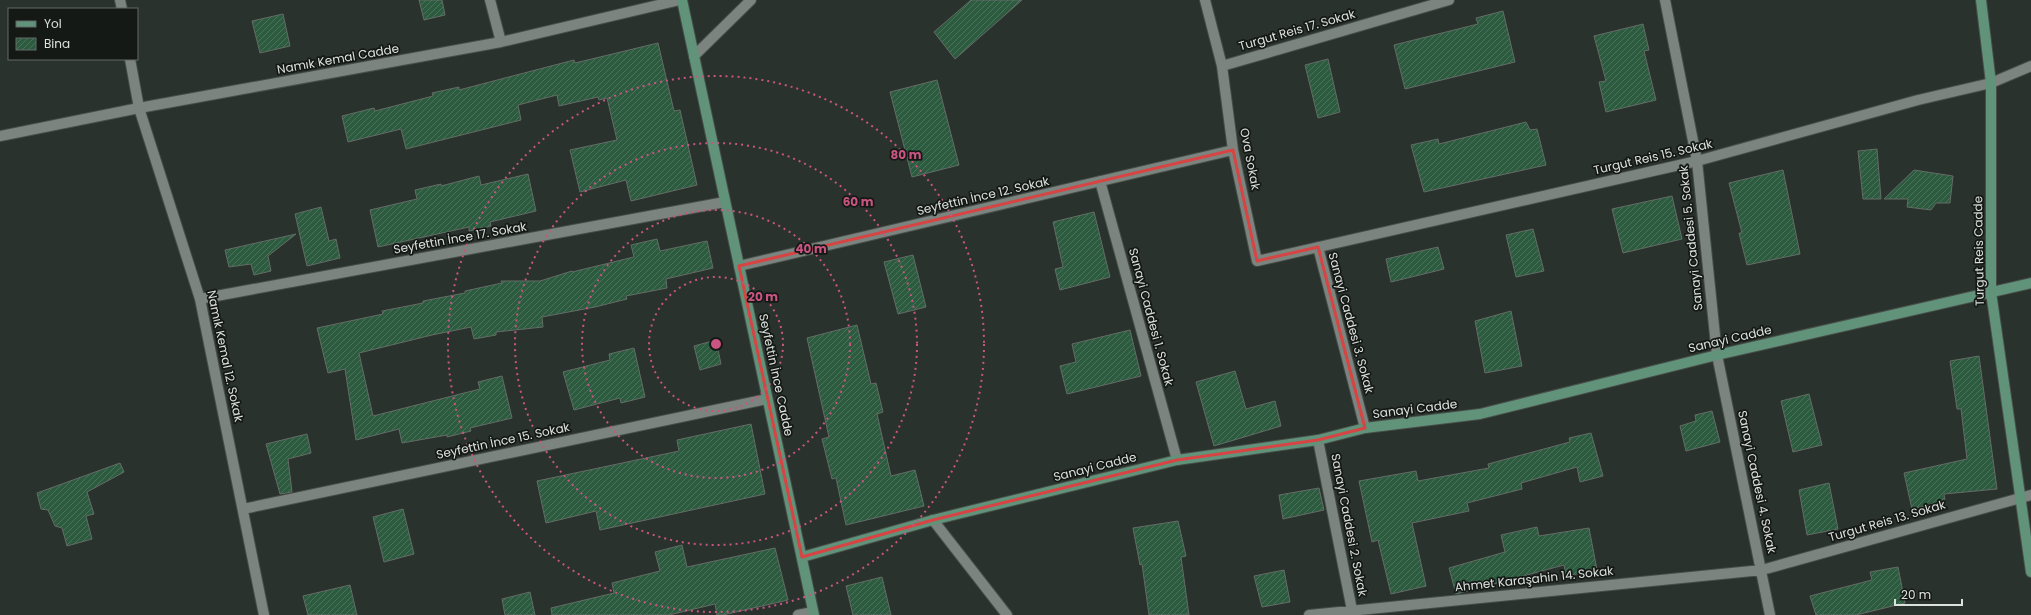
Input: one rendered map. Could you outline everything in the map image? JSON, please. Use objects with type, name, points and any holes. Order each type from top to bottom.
[{"type":"street","points":[[490,0],[501,42]]},
{"type":"street","name":"Namık Kemal Cadde","points":[[0,136],[139,108],[501,42],[681,0]]},
{"type":"street","name":"Seyfettin İnce Cadde","points":[[681,0],[814,613]]},
{"type":"street","points":[[694,56],[750,0]]},
{"type":"street","name":"Ova Sokak","points":[[1205,0],[1222,66],[1234,150],[1257,261],[1318,248]]},
{"type":"street","name":"Turgut Reis 17. Sokak","points":[[1222,66],[1449,0]]},
{"type":"street","name":"Sanayi Caddesi 5. Sokak","points":[[1664,0],[1697,162],[1717,355]]},
{"type":"street","name":"Turgut Reis Cadde","points":[[1981,0],[1991,83],[1991,292],[2031,572]]},
{"type":"street","name":"Namık Kemal 12. Sokak","points":[[130,60],[139,108],[200,299],[264,615]]},
{"type":"street","name":"Turgut Reis 15. Sokak","points":[[1318,248],[1697,162],[1918,100],[1991,83],[2031,66]]},
{"type":"street","name":"Seyfettin İnce 12. Sokak","points":[[739,266],[1234,150]]},
{"type":"street","name":"Sanayi Caddesi 1. Sokak","points":[[1100,181],[1177,460]]},
{"type":"street","name":"Seyfettin İnce 17. Sokak","points":[[200,299],[725,202]]},
{"type":"street","name":"Sanayi Caddesi 3. Sokak","points":[[1318,248],[1365,428]]},
{"type":"street","name":"Sanayi Cadde","points":[[802,557],[933,520],[1177,460],[1318,440],[1365,428],[1480,414],[1717,355],[2031,283]]},
{"type":"street","name":"Sanayi Caddesi 4. Sokak","points":[[1717,355],[1770,615]]},
{"type":"street","name":"Seyfettin İnce 15. Sokak","points":[[243,509],[767,398]]},
{"type":"street","name":"Sanayi Caddesi 2. Sokak","points":[[1318,440],[1353,613]]},
{"type":"street","name":"Turgut Reis 13. Sokak","points":[[1762,570],[2031,495]]},
{"type":"street","points":[[933,520],[1007,615]]},
{"type":"street","name":"Ahmet Karaşahin 14. Sokak","points":[[1309,615],[1353,613],[1762,570]]},
{"type":"street","points":[[798,615],[814,613]]},
{"type":"highlighted area","points":[[1233,150],[1257,261],[1318,247],[1365,428],[1318,440],[1177,460],[933,520],[802,557],[739,266]]},
{"type":"building","points":[[419,0],[442,0],[445,15],[424,20]]},
{"type":"building","points":[[971,0],[1022,0],[955,59],[934,32]]},
{"type":"building","points":[[1503,11],[1515,62],[1405,89],[1394,45],[1478,24],[1476,18]]},
{"type":"building","points":[[283,14],[290,46],[260,53],[252,21]]},
{"type":"building","points":[[1643,24],[1649,50],[1644,51],[1656,100],[1606,112],[1599,82],[1606,81],[1594,36]]},
{"type":"building","points":[[658,43],[674,111],[680,110],[697,185],[631,201],[626,180],[580,192],[570,150],[617,140],[607,98],[599,100],[598,97],[559,106],[557,95],[518,105],[521,120],[406,149],[401,129],[348,142],[342,116],[374,108],[375,111],[433,96],[432,93],[459,87],[459,90],[574,60],[575,63]]},
{"type":"building","points":[[1328,59],[1340,112],[1318,118],[1305,65]]},
{"type":"building","points":[[937,80],[959,165],[912,177],[890,92]]},
{"type":"building","points":[[1526,122],[1530,130],[1537,129],[1546,165],[1424,192],[1411,145],[1438,139],[1439,144]]},
{"type":"building","points":[[1877,149],[1881,199],[1863,199],[1858,151]]},
{"type":"building","points":[[1783,170],[1800,254],[1747,265],[1739,233],[1742,233],[1729,183]]},
{"type":"building","points":[[1914,170],[1953,176],[1950,203],[1936,203],[1931,210],[1907,207],[1908,199],[1884,199]]},
{"type":"building","points":[[528,174],[536,211],[490,222],[491,226],[469,231],[469,227],[378,247],[370,210],[417,199],[415,190],[441,184],[441,186],[479,176],[481,185]]},
{"type":"building","points":[[1672,196],[1682,239],[1623,253],[1612,209]]},
{"type":"building","points":[[321,207],[329,241],[336,239],[340,258],[307,266],[295,214]]},
{"type":"building","points":[[1094,212],[1110,277],[1060,290],[1055,269],[1063,267],[1053,222]]},
{"type":"building","points":[[1533,229],[1544,271],[1516,277],[1506,235]]},
{"type":"building","points":[[296,234],[268,256],[271,271],[254,275],[251,264],[229,267],[225,250]]},
{"type":"building","points":[[657,239],[660,251],[707,241],[713,268],[666,279],[667,288],[626,296],[627,299],[595,307],[542,317],[543,327],[496,332],[496,335],[474,339],[471,327],[359,353],[373,416],[480,389],[478,382],[502,376],[512,418],[470,428],[471,431],[447,437],[447,435],[402,443],[399,429],[356,440],[345,369],[328,373],[317,328],[383,314],[382,311],[465,293],[465,291],[502,283],[501,281],[540,281],[572,271],[634,257],[631,245]]},
{"type":"building","points":[[1438,247],[1444,269],[1391,282],[1386,259]]},
{"type":"building","points":[[913,255],[926,307],[898,314],[884,262]]},
{"type":"building","points":[[1511,311],[1522,366],[1485,373],[1475,321]]},
{"type":"building","points":[[857,325],[871,384],[876,383],[883,412],[877,414],[891,476],[915,470],[924,506],[846,525],[836,478],[832,479],[822,439],[829,437],[807,338]]},
{"type":"building","points":[[1130,330],[1141,376],[1067,394],[1060,366],[1076,362],[1072,344]]},
{"type":"building","points":[[716,340],[721,364],[700,370],[694,346]]},
{"type":"building","points":[[634,348],[645,397],[621,403],[620,398],[574,410],[563,372],[610,360],[609,354]]},
{"type":"building","points":[[1979,356],[1997,489],[1944,494],[1945,501],[1912,509],[1904,473],[1967,459],[1961,409],[1957,409],[1950,361]]},
{"type":"building","points":[[1235,371],[1246,409],[1275,401],[1281,426],[1214,446],[1196,382]]},
{"type":"building","points":[[1809,394],[1822,445],[1793,452],[1781,401]]},
{"type":"building","points":[[1712,411],[1720,442],[1686,451],[1680,426],[1696,421],[1695,415]]},
{"type":"building","points":[[751,424],[765,494],[600,530],[596,511],[546,523],[537,481],[679,451],[677,440]]},
{"type":"building","points":[[1591,433],[1603,476],[1580,482],[1577,467],[1521,483],[1522,489],[1467,503],[1469,511],[1412,523],[1426,586],[1391,594],[1378,540],[1372,542],[1359,481],[1416,471],[1418,481],[1489,468],[1488,464],[1570,442],[1569,438]]},
{"type":"building","points":[[307,434],[311,453],[288,459],[292,492],[280,494],[266,444]]},
{"type":"building","points":[[120,463],[124,472],[87,492],[94,514],[86,516],[92,539],[67,546],[62,528],[55,526],[48,510],[41,509],[37,493]]},
{"type":"building","points":[[1829,483],[1838,529],[1807,535],[1799,490]]},
{"type":"building","points":[[1319,488],[1324,510],[1283,519],[1279,495]]},
{"type":"building","points":[[403,509],[414,554],[384,562],[373,517]]},
{"type":"building","points":[[1178,521],[1186,556],[1181,557],[1189,615],[1149,615],[1142,564],[1140,565],[1133,528]]},
{"type":"building","points":[[1537,527],[1539,536],[1589,528],[1597,570],[1566,576],[1564,565],[1456,594],[1449,568],[1505,552],[1501,535]]},
{"type":"building","points":[[682,545],[687,567],[775,548],[788,600],[723,615],[717,615],[715,604],[669,615],[552,615],[551,608],[614,593],[612,583],[660,571],[655,552]]},
{"type":"building","points":[[1898,567],[1905,603],[1856,615],[1816,615],[1810,596],[1872,580],[1870,572]]},
{"type":"building","points":[[1284,570],[1290,602],[1262,607],[1254,576]]},
{"type":"building","points":[[882,577],[891,615],[853,615],[846,586]]},
{"type":"building","points":[[350,585],[357,615],[308,615],[303,596]]},
{"type":"building","points":[[530,592],[535,615],[505,615],[502,599]]}]
